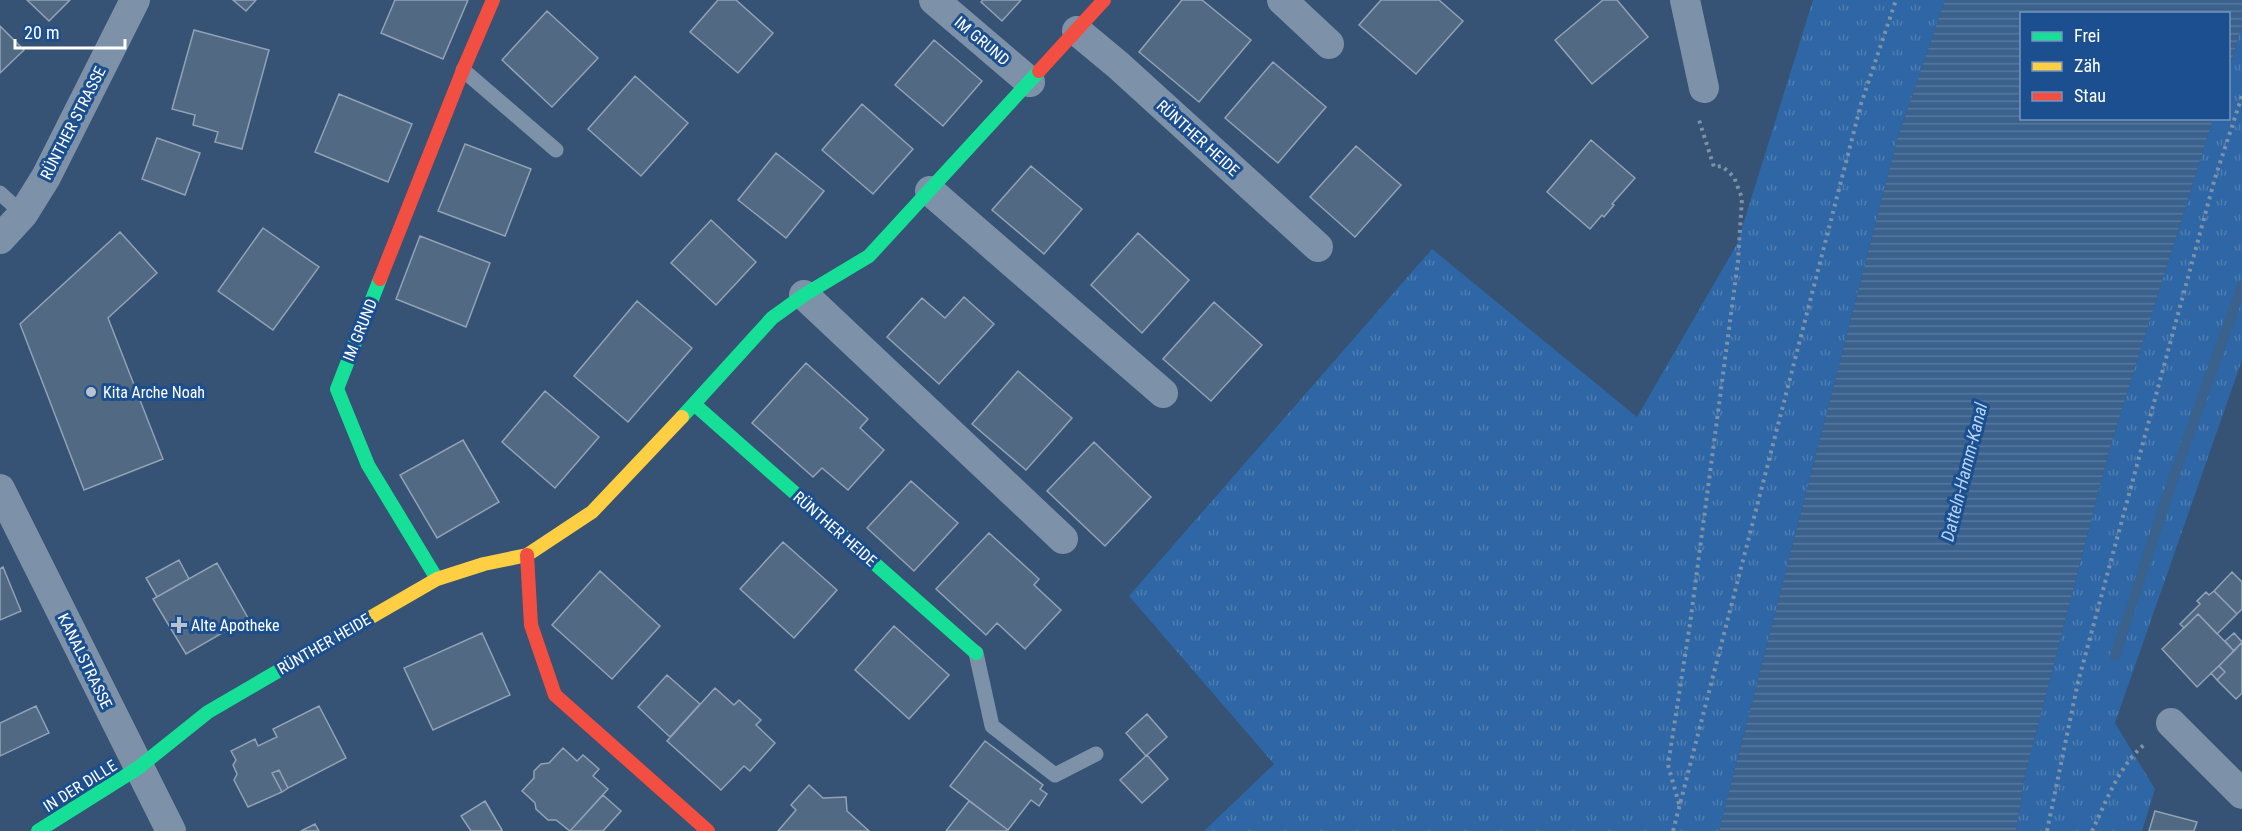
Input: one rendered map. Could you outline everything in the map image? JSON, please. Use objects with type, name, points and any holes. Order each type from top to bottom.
[{"type":"street","name":"RÜNTHER STRASSE","points":[[0,239],[23,214],[46,177],[135,0]]},
{"type":"street","name":"IM GRUND","points":[[437,579],[368,465],[337,389],[493,0]]},
{"type":"street","name":"IM GRUND","points":[[934,0],[1030,82]]},
{"type":"street","name":"RÜNTHER HEIDE","points":[[138,768],[208,712],[437,579],[484,564],[527,555],[592,512],[771,318],[869,256],[1104,0]]},
{"type":"street","points":[[1282,0],[1329,44]]},
{"type":"street","points":[[1685,0],[1704,88]]},
{"type":"street","name":"RÜNTHER HEIDE","points":[[1077,31],[1118,65],[1318,247]]},
{"type":"street","points":[[930,191],[1163,393]]},
{"type":"street","points":[[804,295],[1063,539]]},
{"type":"street","name":"RÜNTHER HEIDE","points":[[694,404],[976,653]]},
{"type":"street","name":"KANALSTRASSE","points":[[0,489],[171,831]]},
{"type":"street","points":[[527,555],[531,625],[555,695],[708,831]]},
{"type":"street","points":[[2171,723],[2242,794]]},
{"type":"street","name":"IN DER DILLE","points":[[38,831],[138,768]]},
{"type":"lane","points":[[463,70],[556,150]]},
{"type":"lane","points":[[0,193],[23,214]]},
{"type":"lane","points":[[976,653],[992,726],[1054,775],[1096,754]]},
{"type":"path","points":[[1673,831],[1861,104],[1896,0]]},
{"type":"path","points":[[1679,805],[1668,765],[1737,272],[1742,198],[1734,177],[1722,166],[1714,168],[1699,119],[1704,88]]},
{"type":"path","points":[[2047,831],[2081,670],[2215,178],[2242,96]]},
{"type":"path","points":[[2092,831],[2120,775],[2134,753],[2171,723]]},
{"type":"green space","points":[[1813,0],[1945,0],[1897,140],[1719,831],[1204,831],[1274,764],[1129,596],[1432,249],[1637,417],[1737,244]]},
{"type":"green space","points":[[2242,26],[2242,360],[2115,723],[2155,789],[2142,831],[2016,831],[2025,775],[2110,447],[2213,120],[2230,120],[2230,66]]},
{"type":"water","name":"Datteln-Hamm-Kanal","points":[[1945,0],[2242,0],[2242,26],[2230,66],[2230,12],[2020,12],[2020,120],[2213,120],[2110,447],[2025,775],[2016,831],[1719,831],[1897,140]]},
{"type":"building","points":[[27,0],[70,0],[49,21]]},
{"type":"building","points":[[233,0],[256,0],[246,11]]},
{"type":"building","points":[[395,0],[468,0],[443,59],[381,33]]},
{"type":"building","points":[[718,0],[736,0],[773,33],[738,73],[690,32]]},
{"type":"building","points":[[983,0],[1021,0],[1002,21],[981,2]]},
{"type":"building","points":[[1182,0],[1202,0],[1251,40],[1199,102],[1139,52]]},
{"type":"building","points":[[1381,0],[1439,0],[1463,21],[1416,74],[1359,25]]},
{"type":"building","points":[[1603,0],[1617,0],[1648,37],[1592,84],[1555,40]]},
{"type":"building","points":[[547,11],[598,58],[552,107],[502,60]]},
{"type":"building","points":[[0,26],[24,50],[0,73]]},
{"type":"building","points":[[194,30],[269,50],[242,149],[215,142],[218,132],[193,125],[195,115],[172,109]]},
{"type":"building","points":[[934,40],[982,81],[943,126],[895,85]]},
{"type":"building","points":[[1273,62],[1326,107],[1278,163],[1225,118]]},
{"type":"building","points":[[635,76],[688,123],[641,176],[588,129]]},
{"type":"building","points":[[339,94],[412,124],[388,182],[315,152]]},
{"type":"building","points":[[862,104],[913,149],[873,194],[822,150]]},
{"type":"building","points":[[157,138],[200,153],[185,195],[142,179]]},
{"type":"building","points":[[1591,140],[1635,178],[1612,204],[1614,205],[1604,217],[1602,215],[1590,229],[1547,192]]},
{"type":"building","points":[[465,144],[531,169],[505,236],[438,211]]},
{"type":"building","points":[[1356,146],[1401,185],[1355,237],[1310,197]]},
{"type":"building","points":[[776,153],[824,191],[786,238],[738,200]]},
{"type":"building","points":[[1031,166],[1082,209],[1044,254],[992,210]]},
{"type":"building","points":[[711,220],[756,262],[716,305],[671,263]]},
{"type":"building","points":[[263,228],[319,267],[273,330],[218,291]]},
{"type":"building","name":"Kita Arche Noah","points":[[120,232],[157,273],[108,318],[163,459],[84,490],[20,324]]},
{"type":"building","points":[[1138,233],[1189,280],[1142,333],[1091,285]]},
{"type":"building","points":[[420,236],[490,263],[466,327],[396,299]]},
{"type":"building","points":[[964,297],[994,324],[939,384],[887,337],[922,298],[945,318]]},
{"type":"building","points":[[637,301],[692,348],[628,422],[574,376]]},
{"type":"building","points":[[1214,302],[1262,345],[1211,401],[1163,359]]},
{"type":"building","points":[[806,363],[868,419],[860,428],[884,450],[848,490],[822,468],[813,477],[752,423]]},
{"type":"building","points":[[1018,371],[1072,418],[1026,470],[972,424]]},
{"type":"building","points":[[545,391],[599,437],[555,488],[502,442]]},
{"type":"building","points":[[463,440],[499,502],[437,538],[400,475]]},
{"type":"building","points":[[1094,442],[1151,497],[1105,546],[1047,491]]},
{"type":"building","points":[[911,481],[958,523],[914,571],[867,528]]},
{"type":"building","points":[[989,533],[1039,579],[1034,585],[1061,610],[1025,649],[997,623],[986,635],[936,589]]},
{"type":"building","points":[[783,542],[837,590],[794,638],[740,589]]},
{"type":"building","points":[[179,560],[189,579],[157,597],[146,578]]},
{"type":"building","points":[[217,563],[248,618],[186,654],[153,599]]},
{"type":"building","points":[[3,567],[21,611],[0,620],[0,569]]},
{"type":"building","points":[[600,571],[660,626],[612,679],[552,625]]},
{"type":"building","points":[[2232,572],[2242,582],[2242,609],[2237,614],[2214,591]]},
{"type":"building","points":[[2214,591],[2237,614],[2217,634],[2198,614],[2184,628],[2180,624],[2200,604],[2197,601],[2206,592],[2209,595]]},
{"type":"building","points":[[2198,614],[2234,651],[2197,687],[2162,649]]},
{"type":"building","points":[[894,626],[949,675],[909,719],[855,670]]},
{"type":"building","points":[[482,633],[510,695],[433,730],[404,668]]},
{"type":"building","points":[[2234,633],[2242,642],[2234,651],[2225,641]]},
{"type":"building","points":[[2242,642],[2242,693],[2236,699],[2217,680],[2225,672],[2219,666]]},
{"type":"building","points":[[2219,666],[2225,672],[2217,680],[2211,673]]},
{"type":"building","points":[[667,675],[700,704],[670,737],[638,707]]},
{"type":"building","points":[[715,688],[734,705],[739,700],[761,720],[756,725],[775,743],[750,771],[744,766],[721,790],[667,741]]},
{"type":"building","points":[[36,706],[49,733],[0,756],[0,723]]},
{"type":"building","points":[[319,706],[346,758],[288,788],[279,770],[272,773],[282,792],[248,807],[234,780],[237,774],[233,765],[236,760],[231,751],[255,739],[258,746],[277,737],[273,729]]},
{"type":"building","points":[[1147,714],[1167,737],[1146,756],[1126,733]]},
{"type":"building","points":[[985,741],[1043,785],[1040,789],[1047,794],[1039,806],[1031,800],[1008,830],[950,786]]},
{"type":"building","points":[[563,748],[577,761],[583,755],[599,769],[593,776],[608,789],[570,831],[556,820],[548,820],[522,791],[534,778],[534,771],[541,764],[549,763]]},
{"type":"building","points":[[1147,755],[1168,779],[1142,803],[1120,780]]},
{"type":"building","points":[[279,770],[288,788],[282,792],[272,773]]},
{"type":"building","points":[[809,785],[823,798],[846,797],[847,811],[869,831],[778,831],[796,810],[791,805]]},
{"type":"building","points":[[603,795],[621,811],[603,831],[570,831]]},
{"type":"building","points":[[485,801],[502,830],[471,831],[461,816]]},
{"type":"building","points":[[969,801],[1008,830],[946,831]]},
{"type":"building","points":[[2155,811],[2197,822],[2194,831],[2149,831]]},
{"type":"building","points":[[315,824],[319,831],[301,831]]},
{"type":"waterway","points":[[2115,656],[2171,485],[2242,286]]},
{"type":"traffic: fast","points":[[682,417],[772,318],[804,295],[869,256],[1039,71]]},
{"type":"traffic: fast","points":[[380,279],[337,389],[368,465],[437,579]]},
{"type":"traffic: fast","points":[[694,404],[976,653]]},
{"type":"traffic: fast","points":[[38,831],[138,768],[208,712],[340,635]]},
{"type":"traffic: slow","points":[[340,635],[437,579],[484,564],[527,555],[592,512],[682,417]]},
{"type":"traffic: jam","points":[[380,279],[493,0]]},
{"type":"traffic: jam","points":[[1039,71],[1104,0]]},
{"type":"traffic: jam","points":[[527,555],[531,625],[555,695],[708,831]]},
{"type":"place","name":"Kita Arche Noah","points":[[91,392]]},
{"type":"place","name":"Alte Apotheke","points":[[179,625]]}]
